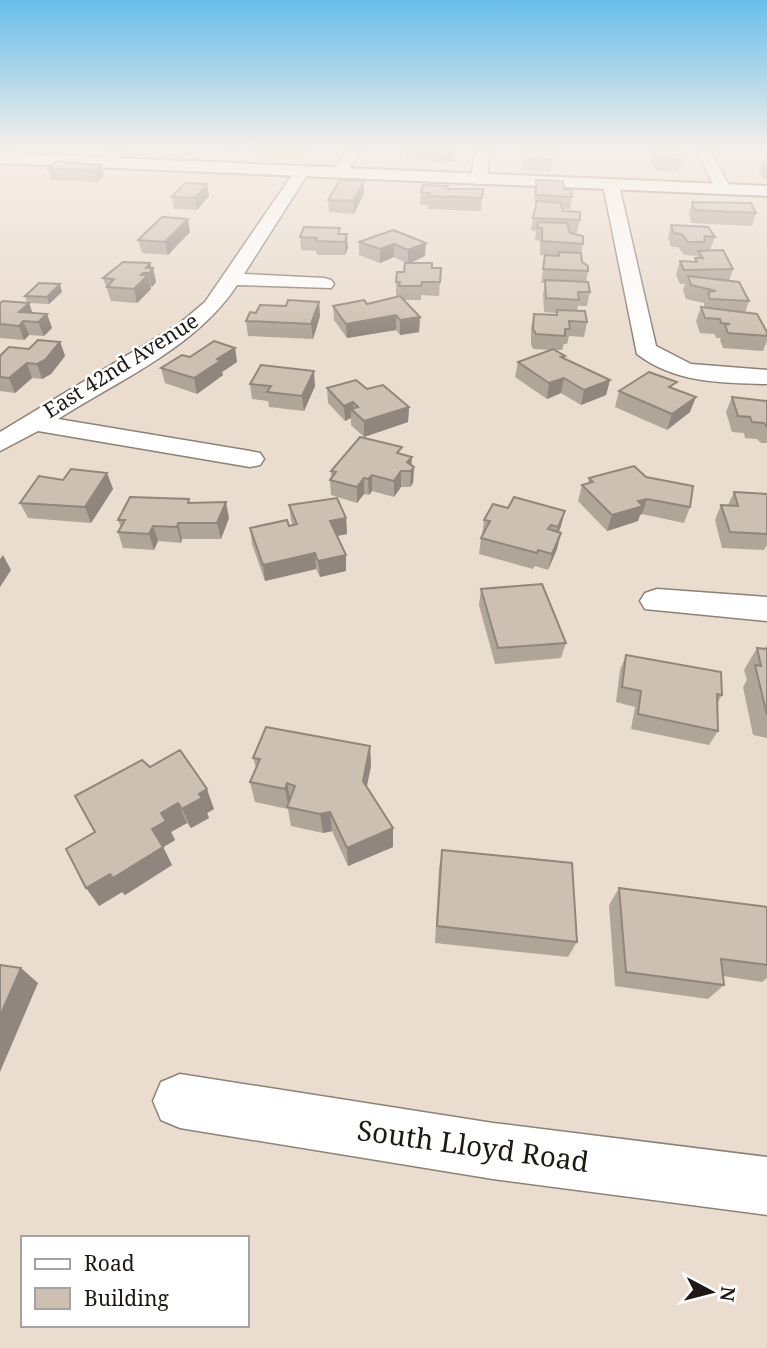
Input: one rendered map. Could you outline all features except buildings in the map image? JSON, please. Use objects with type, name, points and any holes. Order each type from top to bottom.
[{"type":"street","name":"East 42nd Avenue","points":[[0,443],[187,329],[213,306],[274,214]]},
{"type":"street","points":[[617,214],[645,349],[657,360],[678,370],[767,377]]},
{"type":"street","points":[[232,279],[324,284]]},
{"type":"street","points":[[31,422],[250,459]]},
{"type":"street","points":[[657,601],[767,610]]},
{"type":"street","name":"South Lloyd Road","points":[[180,1101],[493,1152],[767,1186]]}]
